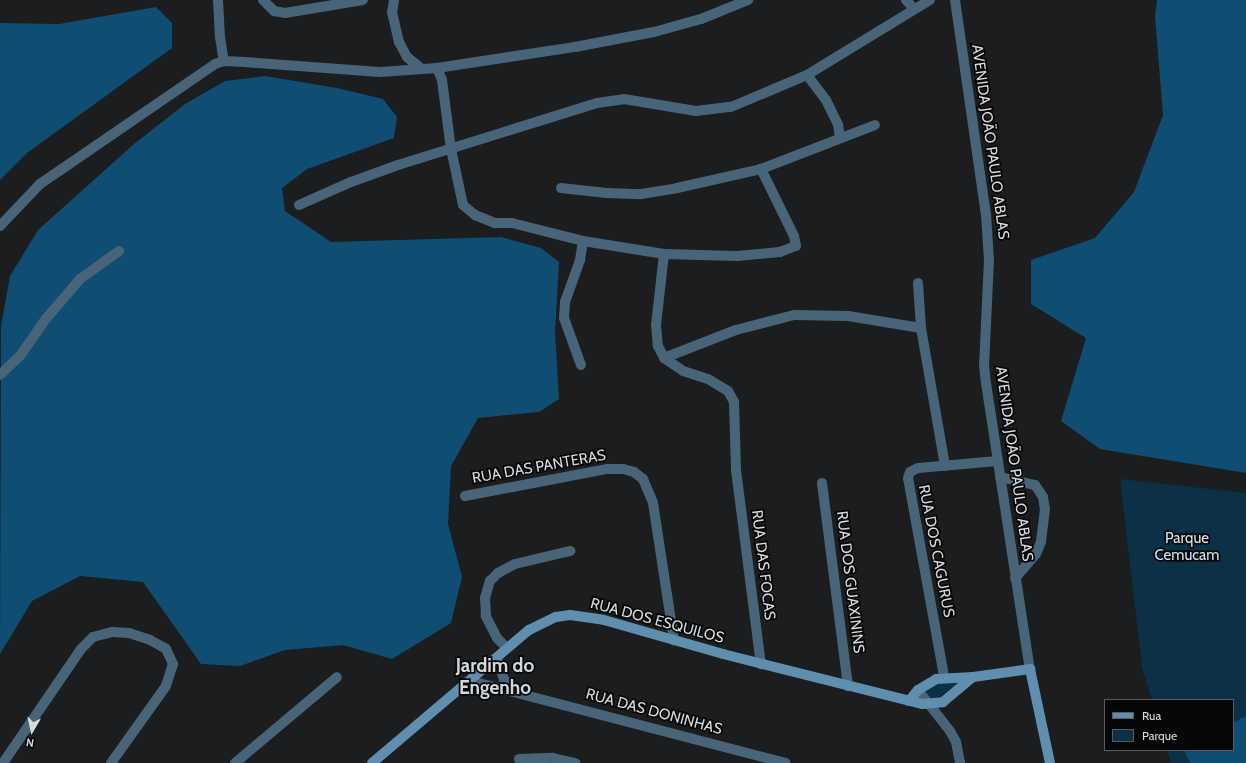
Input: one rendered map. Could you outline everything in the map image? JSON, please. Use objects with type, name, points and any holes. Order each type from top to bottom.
[{"type":"street","points":[[218,0],[220,37],[224,61]]},
{"type":"street","points":[[263,0],[274,11],[285,13],[363,0]]},
{"type":"street","points":[[394,0],[392,12],[399,42],[407,57],[422,69]]},
{"type":"street","points":[[0,226],[40,184],[158,101],[214,64],[224,61],[365,72],[437,68],[575,47],[654,32],[701,19],[748,0]]},
{"type":"street","points":[[906,0],[914,9]]},
{"type":"street","points":[[300,205],[350,182],[597,103],[624,100],[696,111],[730,107],[758,98],[807,75],[930,0]]},
{"type":"street","name":"AVENIDA JOÃO PAULO ABLAS","points":[[955,0],[986,214],[989,295],[984,365],[1015,578],[1030,669],[1050,763]]},
{"type":"street","points":[[437,68],[442,80],[451,149],[463,206],[474,216],[495,223],[526,226],[583,242],[664,254],[760,256],[796,246],[788,220],[761,169]]},
{"type":"street","points":[[807,75],[826,100],[838,125],[840,137]]},
{"type":"street","points":[[562,188],[641,194],[721,179],[761,169],[840,137],[875,125]]},
{"type":"street","points":[[581,365],[564,318],[565,302],[580,260],[583,242]]},
{"type":"street","points":[[0,375],[20,356],[45,320],[80,278],[119,251]]},
{"type":"street","points":[[664,254],[656,325],[658,346],[664,358],[736,330],[794,315],[848,316],[921,328]]},
{"type":"street","points":[[918,283],[921,328],[945,466]]},
{"type":"street","name":"RUA DAS FOCAS","points":[[664,358],[682,371],[708,379],[728,390],[734,402],[736,421],[736,470],[761,664]]},
{"type":"street","name":"RUA DOS CAGURUS","points":[[944,676],[908,482],[909,474],[914,470],[998,461]]},
{"type":"street","name":"RUA DAS PANTERAS","points":[[465,496],[607,469],[623,469],[634,472],[643,480],[653,503],[674,640]]},
{"type":"street","points":[[1000,477],[1035,485],[1043,497],[1045,509],[1045,526],[1036,554],[1015,578]]},
{"type":"street","name":"RUA DOS GUAXININS","points":[[822,483],[848,686]]},
{"type":"street","points":[[507,648],[497,638],[486,616],[485,598],[490,581],[498,573],[515,564],[570,551]]},
{"type":"street","name":"RUA DOS ESQUILOS","points":[[372,763],[471,681],[507,648],[544,622],[570,615],[604,620],[761,664],[928,705],[943,702],[973,677]]},
{"type":"street","points":[[3,763],[81,649],[93,637],[112,632],[129,633],[150,640],[166,649],[174,664],[166,686],[111,763]]},
{"type":"street","points":[[497,658],[504,679],[514,690]]},
{"type":"street","points":[[909,701],[918,690],[929,682],[944,676],[973,677],[1030,669]]},
{"type":"street","points":[[235,763],[337,677]]},
{"type":"street","name":"RUA DAS DONINHAS","points":[[471,681],[514,690],[786,763]]},
{"type":"street","points":[[918,690],[928,705],[950,731],[956,742],[960,763]]},
{"type":"street","points":[[519,759],[553,758],[575,763]]},
{"type":"green space","name":"Parque Cemucam","points":[[1120,479],[1246,493],[1246,763],[1171,763],[1167,751],[1234,751],[1234,699],[1152,699],[1142,667]]},
{"type":"green space","points":[[956,680],[958,683],[938,698],[932,700],[925,694],[929,687],[937,682]]},
{"type":"shaded area","points":[[1157,0],[1246,0],[1246,473],[1100,449],[1061,421],[1086,338],[1031,304],[1031,260],[1095,238],[1134,192],[1163,115],[1155,17]]},
{"type":"shaded area","points":[[156,7],[172,23],[172,48],[27,153],[0,180],[0,23],[59,24]]},
{"type":"shaded area","points":[[265,76],[337,88],[383,99],[397,117],[394,138],[307,169],[282,188],[285,211],[331,242],[501,237],[541,248],[559,262],[555,332],[559,399],[539,412],[478,418],[451,466],[448,524],[462,577],[451,623],[392,659],[343,645],[285,650],[240,666],[201,664],[143,582],[80,576],[32,601],[0,654],[1,326],[10,276],[38,230],[134,144],[185,104],[225,81]]},
{"type":"shaded area","points":[[1246,716],[1246,763],[1190,763],[1184,751],[1234,751],[1234,722]]},
{"type":"district","name":"Jardim do Engenho","points":[[495,677]]}]
